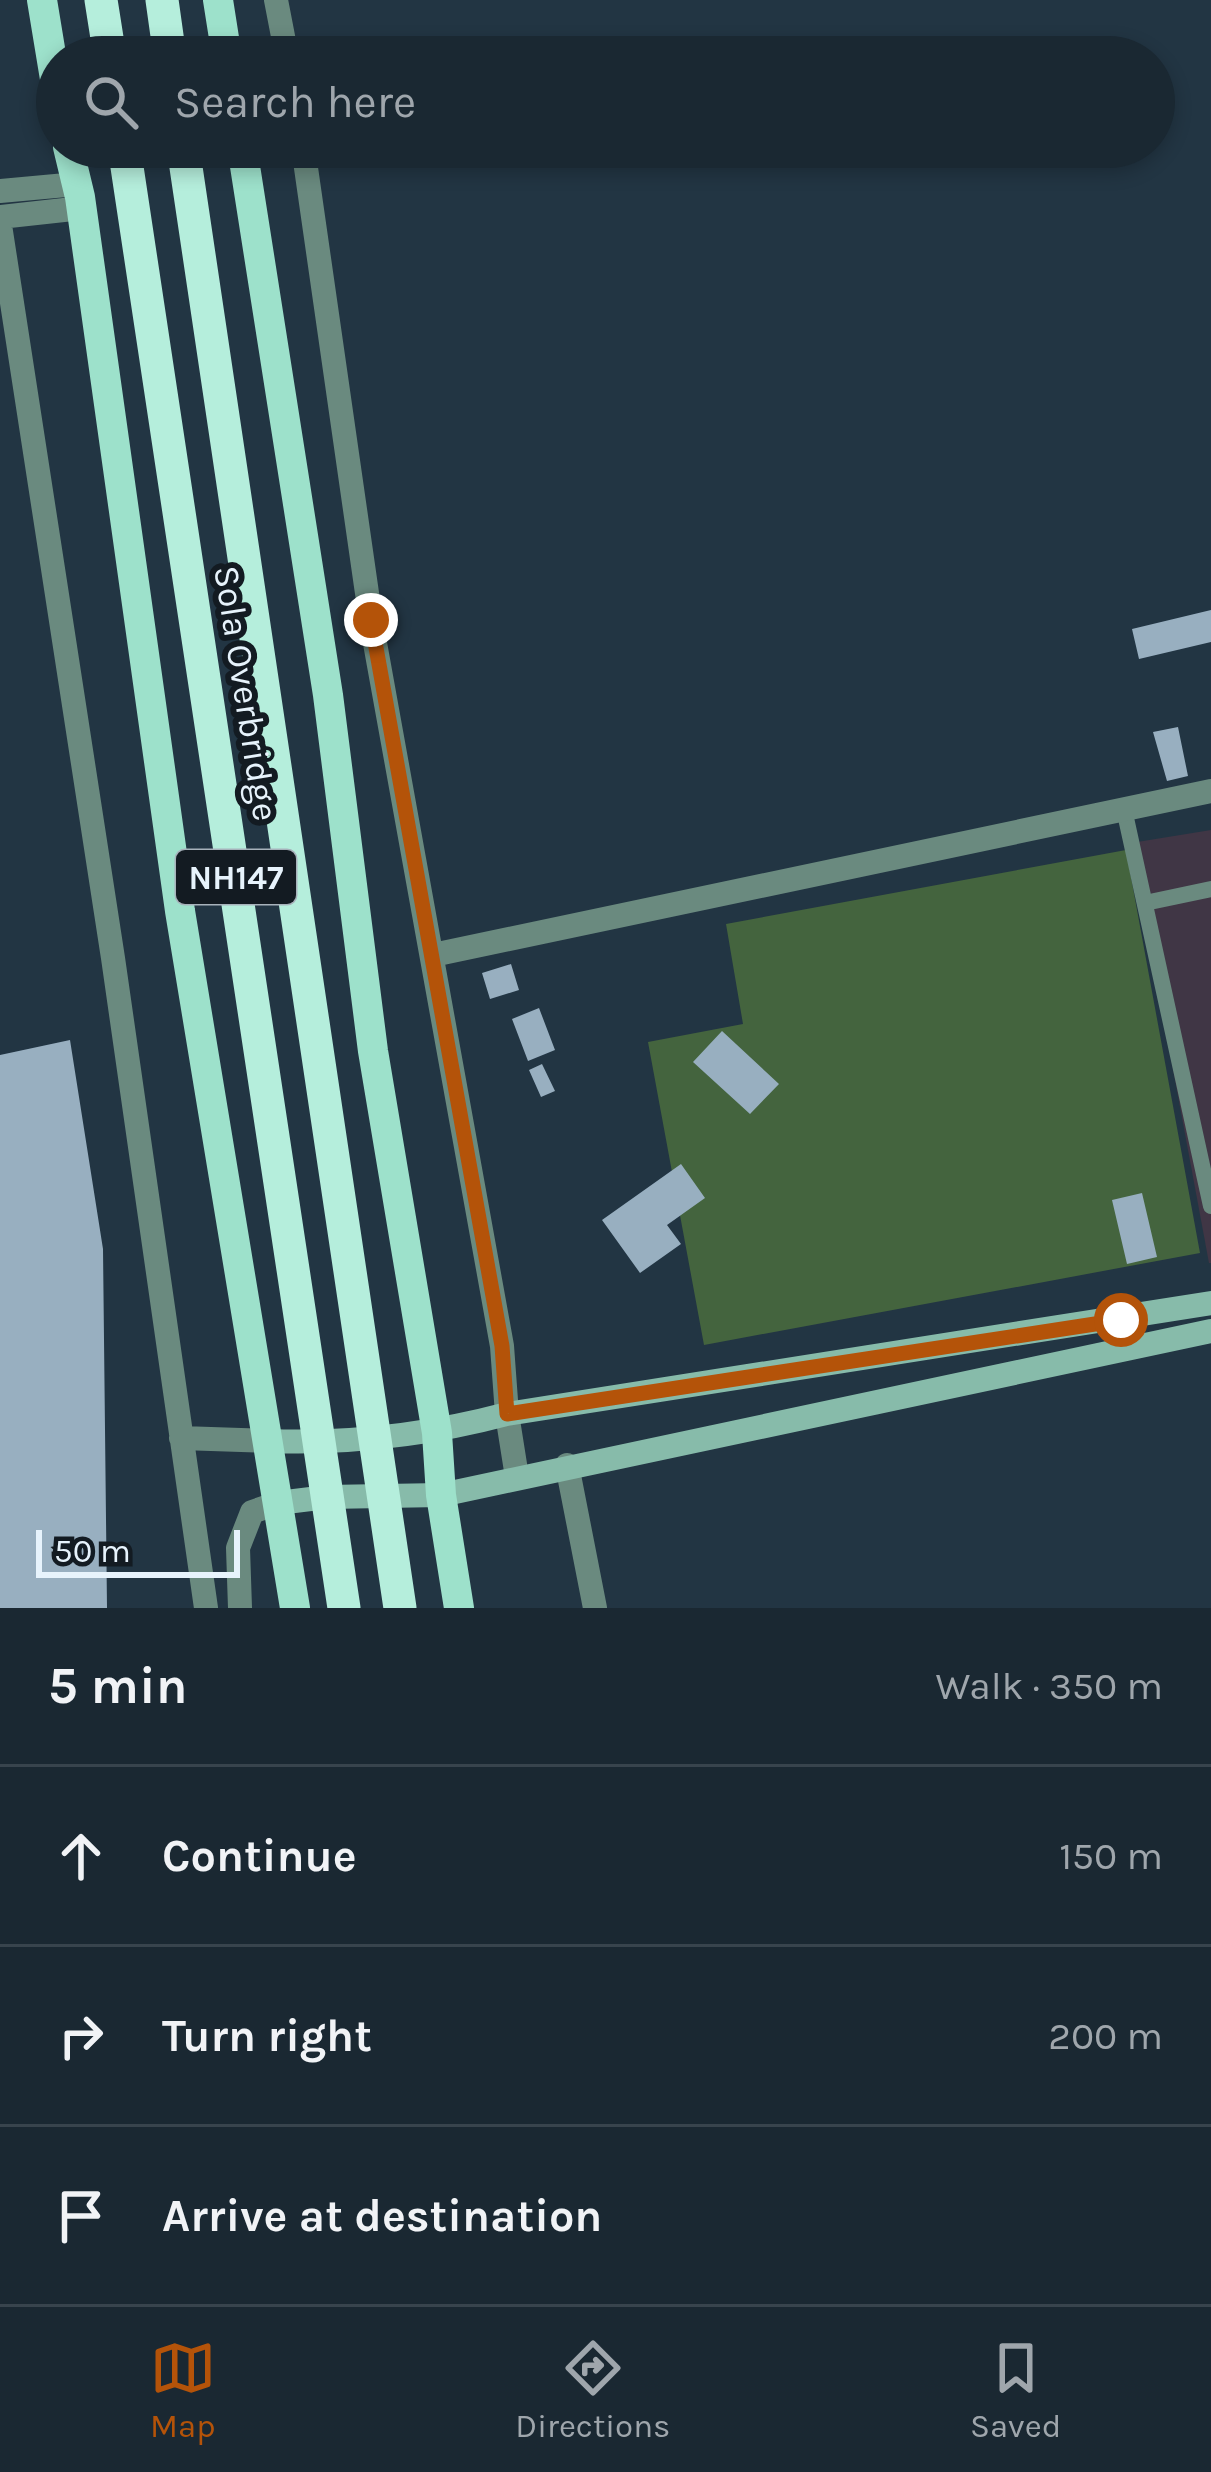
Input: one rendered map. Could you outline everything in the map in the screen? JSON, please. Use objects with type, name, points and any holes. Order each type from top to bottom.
[{"type":"highway","points":[[101,0],[107,36]]},
{"type":"highway","points":[[162,0],[167,36]]},
{"type":"highway","name":"Sola Overbridge","points":[[127,168],[344,1608]]},
{"type":"highway","name":"Sola Overbridge","points":[[186,168],[400,1608]]},
{"type":"main road","points":[[43,0],[49,36]]},
{"type":"main road","points":[[218,0],[224,36]]},
{"type":"main road","points":[[73,168],[180,910],[295,1608]]},
{"type":"main road","points":[[245,168],[328,695],[373,1051],[437,1433],[441,1495],[459,1608]]},
{"type":"main road","points":[[269,1441],[320,1443],[437,1433],[507,1414],[1211,1304]]},
{"type":"main road","points":[[278,1503],[441,1495],[1211,1331]]},
{"type":"street","points":[[276,0],[283,36]]},
{"type":"street","points":[[306,168],[353,513],[502,1346],[517,1477]]},
{"type":"street","points":[[0,191],[80,196]]},
{"type":"street","points":[[80,196],[0,221],[10,352],[206,1608]]},
{"type":"street","points":[[433,956],[1211,791]]},
{"type":"street","points":[[181,1438],[269,1441]]},
{"type":"street","points":[[567,1465],[595,1608]]},
{"type":"street","points":[[240,1608],[238,1548],[252,1512],[278,1503]]},
{"type":"lane","points":[[1124,808],[1211,1206]]},
{"type":"lane","points":[[1145,904],[1211,889]]},
{"type":"shaded area","points":[[1211,830],[1211,1263],[1209,1263],[1131,843]]},
{"type":"green space","points":[[1126,850],[1200,1253],[704,1345],[648,1042],[743,1024],[726,924]]},
{"type":"building","points":[[1211,610],[1211,642],[1139,659],[1132,629]]},
{"type":"building","points":[[1178,727],[1188,776],[1167,781],[1153,732]]},
{"type":"building","points":[[511,964],[519,990],[490,999],[482,973]]},
{"type":"building","points":[[539,1008],[555,1050],[528,1061],[512,1019]]},
{"type":"building","points":[[722,1031],[779,1084],[750,1114],[693,1062]]},
{"type":"building","points":[[70,1040],[103,1249],[107,1608],[0,1608],[0,1055]]},
{"type":"building","points":[[542,1064],[555,1091],[541,1097],[529,1070]]},
{"type":"building","points":[[681,1164],[705,1198],[667,1225],[681,1244],[640,1273],[602,1220]]},
{"type":"building","points":[[1142,1193],[1157,1257],[1127,1264],[1112,1200]]},
{"type":"route","points":[[371,620],[502,1346],[507,1414],[1121,1320]]}]
